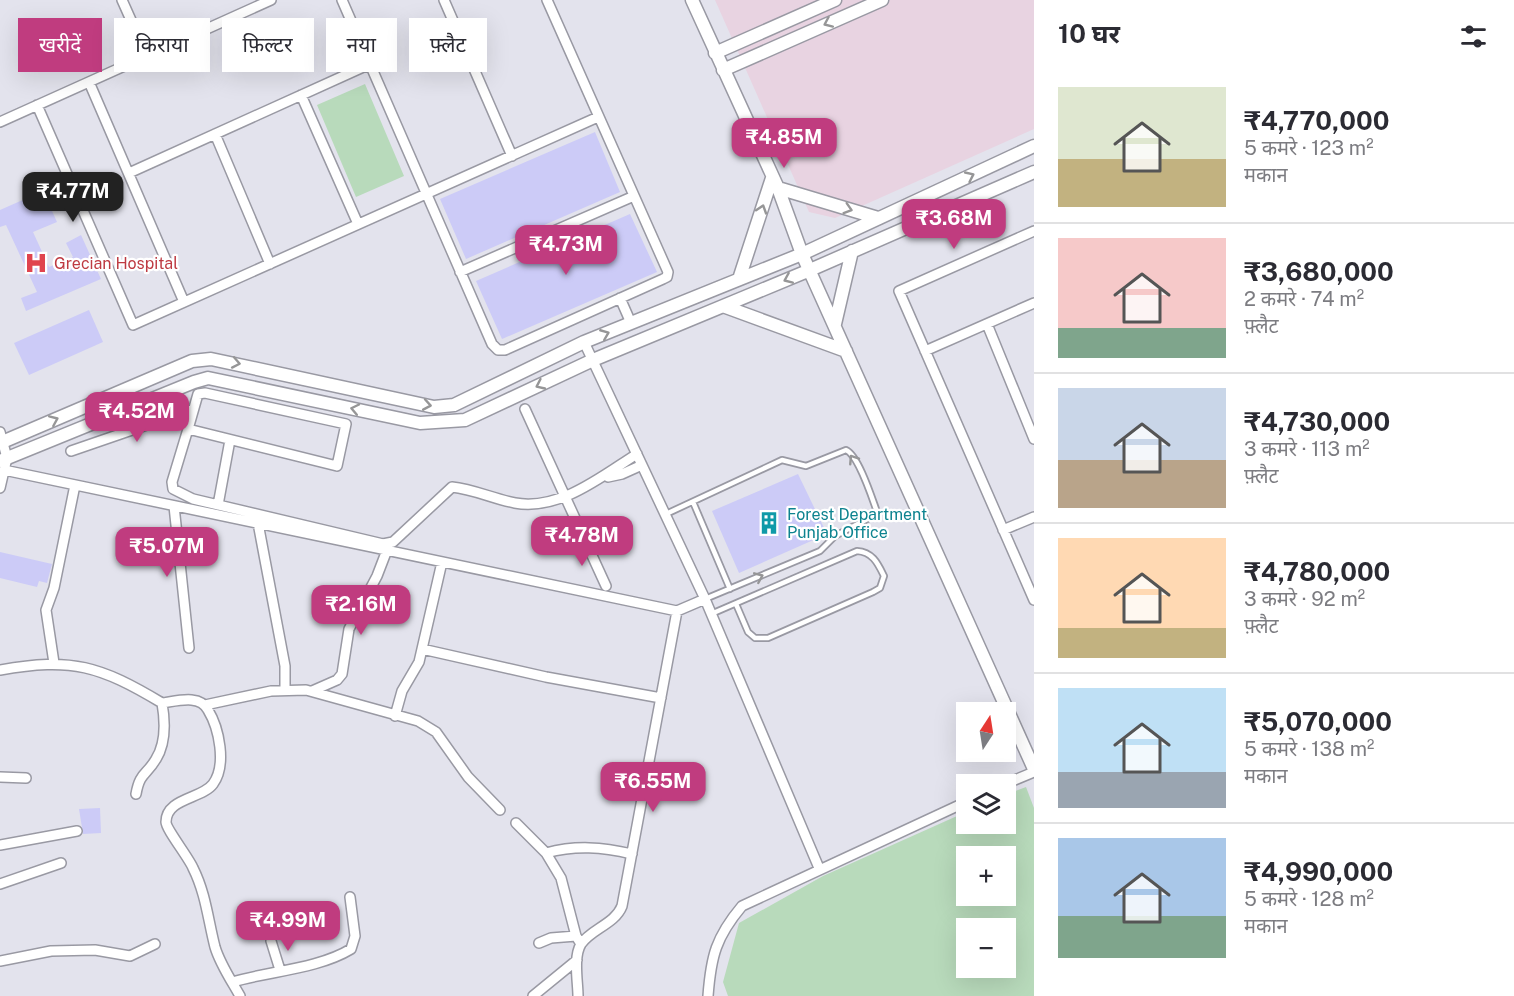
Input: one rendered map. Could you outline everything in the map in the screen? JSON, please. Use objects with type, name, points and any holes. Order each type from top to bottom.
[{"type":"main road","points":[[692,0],[775,183],[802,254],[1034,770]]},
{"type":"main road","points":[[715,52],[835,0]]},
{"type":"main road","points":[[723,70],[882,0]]},
{"type":"main road","points":[[1,438],[192,361],[211,358],[434,407],[454,405],[473,398],[584,342],[802,254],[1034,146]]},
{"type":"main road","points":[[4,463],[194,381],[208,378],[420,423],[465,420],[593,360],[810,270],[1034,172]]},
{"type":"main road","points":[[775,183],[878,218]]},
{"type":"main road","points":[[739,279],[775,183]]},
{"type":"main road","points":[[834,324],[852,252]]},
{"type":"main road","points":[[723,306],[846,351]]},
{"type":"street","points":[[122,0],[130,18]]},
{"type":"street","points":[[210,26],[257,3],[271,0]]},
{"type":"street","points":[[342,0],[350,18]]},
{"type":"street","points":[[444,0],[512,156]]},
{"type":"street","points":[[373,72],[425,195],[492,344],[498,350],[505,350],[667,277],[668,272],[547,0]]},
{"type":"street","points":[[0,122],[114,71]]},
{"type":"street","points":[[129,173],[352,72]]},
{"type":"street","points":[[89,82],[184,302]]},
{"type":"street","points":[[301,95],[358,225]]},
{"type":"street","points":[[37,105],[131,324],[598,117]]},
{"type":"street","points":[[215,134],[270,264]]},
{"type":"street","points":[[460,272],[634,196]]},
{"type":"street","points":[[1034,231],[899,290],[1003,530],[1031,588],[1034,600]]},
{"type":"street","points":[[620,298],[631,323]]},
{"type":"street","points":[[925,351],[1034,303]]},
{"type":"street","points":[[987,324],[1034,439]]},
{"type":"street","points":[[584,342],[705,599],[819,868]]},
{"type":"street","points":[[188,429],[338,466],[347,426],[205,393],[198,394],[172,482],[173,489],[184,496],[218,505],[387,544],[393,542],[452,488],[516,503],[531,504],[565,495],[605,477],[637,454]]},
{"type":"street","points":[[71,452],[193,409]]},
{"type":"street","points":[[525,409],[606,586]]},
{"type":"street","points":[[0,488],[4,463],[1,438]]},
{"type":"street","points":[[218,505],[230,440]]},
{"type":"street","points":[[4,463],[75,485],[677,611],[705,599]]},
{"type":"street","points":[[605,477],[622,474],[642,465]]},
{"type":"street","points":[[54,663],[46,610],[54,588],[75,485]]},
{"type":"street","points":[[174,506],[189,648]]},
{"type":"street","points":[[1003,530],[1034,517]]},
{"type":"street","points":[[258,523],[285,666],[285,690]]},
{"type":"street","points":[[312,691],[337,680],[342,674],[349,629],[377,576],[387,550]]},
{"type":"street","points":[[395,716],[402,691],[417,667],[442,562]]},
{"type":"street","points":[[539,943],[551,938],[578,940],[621,910],[677,611]]},
{"type":"street","points":[[422,649],[546,678],[661,698]]},
{"type":"street","points":[[0,670],[54,663],[92,668],[139,688],[162,703],[183,700],[198,701],[206,705],[216,725],[220,753],[217,776],[213,785],[201,794],[182,800],[172,809],[166,821],[167,829],[180,844],[194,868],[206,899],[215,946],[240,996]]},
{"type":"street","points":[[206,705],[254,693],[285,690],[312,691],[418,721],[436,732],[468,777],[500,810]]},
{"type":"street","points":[[136,794],[138,779],[159,754],[164,725],[162,703]]},
{"type":"street","points":[[1016,779],[1034,770]]},
{"type":"street","points":[[0,777],[26,778]]},
{"type":"street","points":[[708,996],[714,948],[723,928],[742,906],[819,868],[956,806]]},
{"type":"street","points":[[516,823],[546,853],[567,893],[578,940],[578,996]]},
{"type":"street","points":[[0,845],[77,831]]},
{"type":"street","points":[[546,853],[576,847],[612,849],[632,854]]},
{"type":"street","points":[[0,884],[61,862]]},
{"type":"street","points":[[232,982],[280,970],[327,962],[351,949],[355,936],[350,897]]},
{"type":"street","points":[[271,941],[280,970]]},
{"type":"street","points":[[0,960],[51,951],[95,950],[130,956],[155,944]]},
{"type":"street","points":[[533,996],[577,960]]},
{"type":"lane","points":[[665,515],[782,460],[802,466],[846,450],[852,453],[857,463],[876,509],[874,515],[835,536],[820,551],[705,599]]},
{"type":"lane","points":[[693,502],[730,589]]},
{"type":"lane","points":[[711,614],[857,551],[870,554],[877,561],[884,576],[880,588],[873,592],[762,639],[755,638],[748,632],[735,604]]},
{"type":"shaded area","points":[[715,0],[1034,0],[1034,129],[835,218],[809,212]]},
{"type":"green space","points":[[365,84],[404,176],[356,197],[317,105]]},
{"type":"green space","points":[[1026,787],[1034,808],[1034,996],[728,996],[723,982],[739,923],[823,876],[956,816],[956,834],[1016,834],[1016,791]]},
{"type":"building","points":[[595,132],[620,192],[466,259],[440,199]]},
{"type":"building","points":[[43,191],[57,222],[33,232],[49,267],[73,257],[66,243],[81,235],[101,279],[26,311],[21,298],[37,292],[6,225],[0,227],[0,210]]},
{"type":"building","points":[[630,214],[657,272],[502,339],[476,281]]},
{"type":"building","points":[[89,310],[103,342],[29,375],[14,343]]},
{"type":"building","name":"Forest Department Punjab Office","points":[[798,474],[827,534],[739,573],[712,511]]},
{"type":"building","points":[[0,552],[52,564],[47,583],[39,581],[37,587],[0,578]]},
{"type":"building","points":[[100,808],[101,833],[83,834],[79,809]]},
{"type":"place","name":"Grecian Hospital","points":[[36,263]]},
{"type":"place","name":"Forest Department Punjab Office","points":[[769,523]]}]
